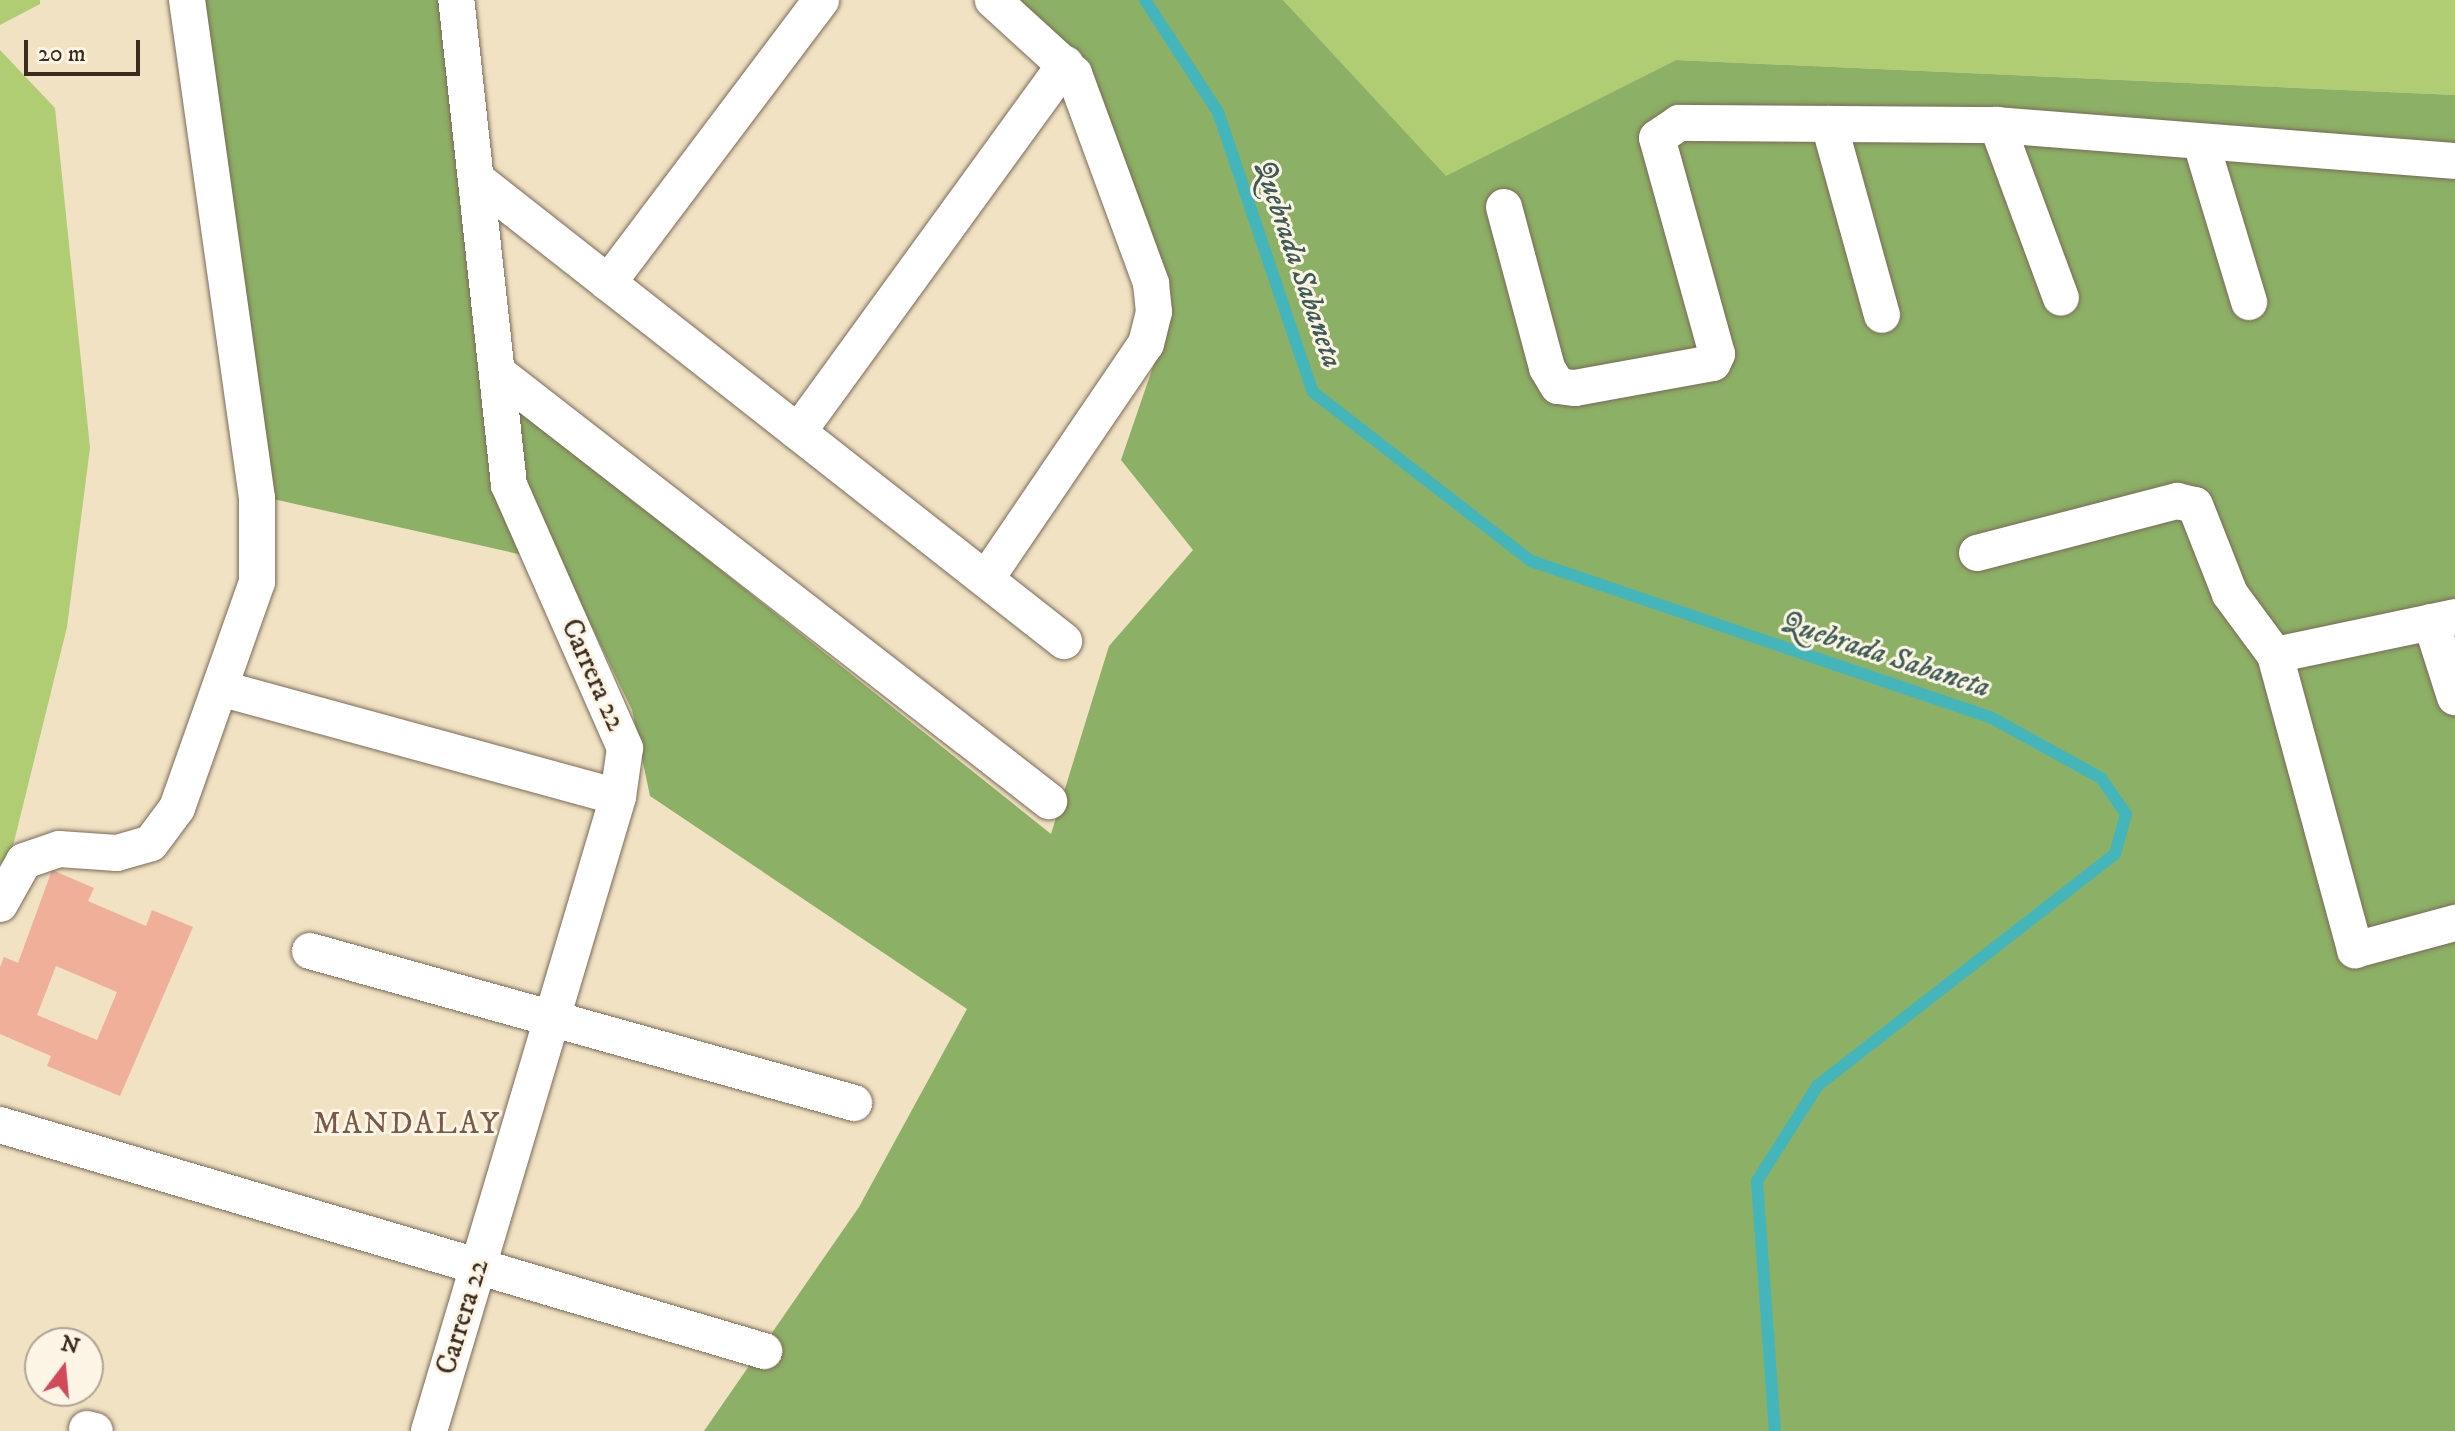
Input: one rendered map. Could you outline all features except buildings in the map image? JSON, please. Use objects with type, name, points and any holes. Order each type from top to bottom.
[{"type":"street","points":[[0,904],[24,861],[59,849],[117,853],[151,843],[177,808],[223,689],[257,582],[257,498],[187,0]]},
{"type":"street","name":"Carrera 22","points":[[429,1431],[618,797],[625,748],[509,485],[456,0]]},
{"type":"street","points":[[608,283],[821,0]]},
{"type":"street","points":[[986,579],[1146,344],[1154,312],[1151,283],[1065,64],[993,0]]},
{"type":"street","points":[[798,432],[1065,64]]},
{"type":"street","points":[[1504,207],[1547,368],[1558,386],[1713,363],[1717,346],[1657,138],[1679,123],[1997,125],[2202,146],[2455,161]]},
{"type":"street","points":[[1829,124],[1882,315]]},
{"type":"street","points":[[1997,125],[2061,298]]},
{"type":"street","points":[[2202,146],[2249,302]]},
{"type":"street","points":[[476,179],[1064,641]]},
{"type":"street","points":[[498,373],[1049,801]]},
{"type":"street","points":[[1977,553],[2188,499],[2230,594],[2275,655],[2355,950],[2455,923]]},
{"type":"street","points":[[2275,655],[2443,619],[2455,697]]},
{"type":"street","points":[[223,689],[618,797]]},
{"type":"street","points":[[310,951],[854,1103]]},
{"type":"street","points":[[0,1125],[764,1351]]},
{"type":"green space","points":[[0,0],[40,0],[40,4],[0,25]]},
{"type":"green space","points":[[202,0],[443,0],[523,555],[273,499]]},
{"type":"green space","points":[[1017,0],[1283,0],[1446,176],[1676,60],[2455,95],[2455,1431],[704,1431],[859,1207],[967,1009],[650,796],[632,710],[523,484],[516,406],[1051,834],[1109,646],[1193,550],[1121,460],[1167,326],[1087,68]]},
{"type":"green space","points":[[1283,0],[2455,0],[2455,95],[1676,60],[1446,177]]},
{"type":"green space","points":[[0,50],[55,108],[90,448],[67,627],[12,850],[0,865]]},
{"type":"waterway","name":"Quebrada Sabaneta","points":[[1145,0],[1218,112],[1313,392],[1531,561],[1990,717],[2101,778],[2126,814],[2115,854],[1818,1085],[1757,1181],[1775,1431]]},
{"type":"district","name":"MANDALAY","points":[[407,1125]]}]
